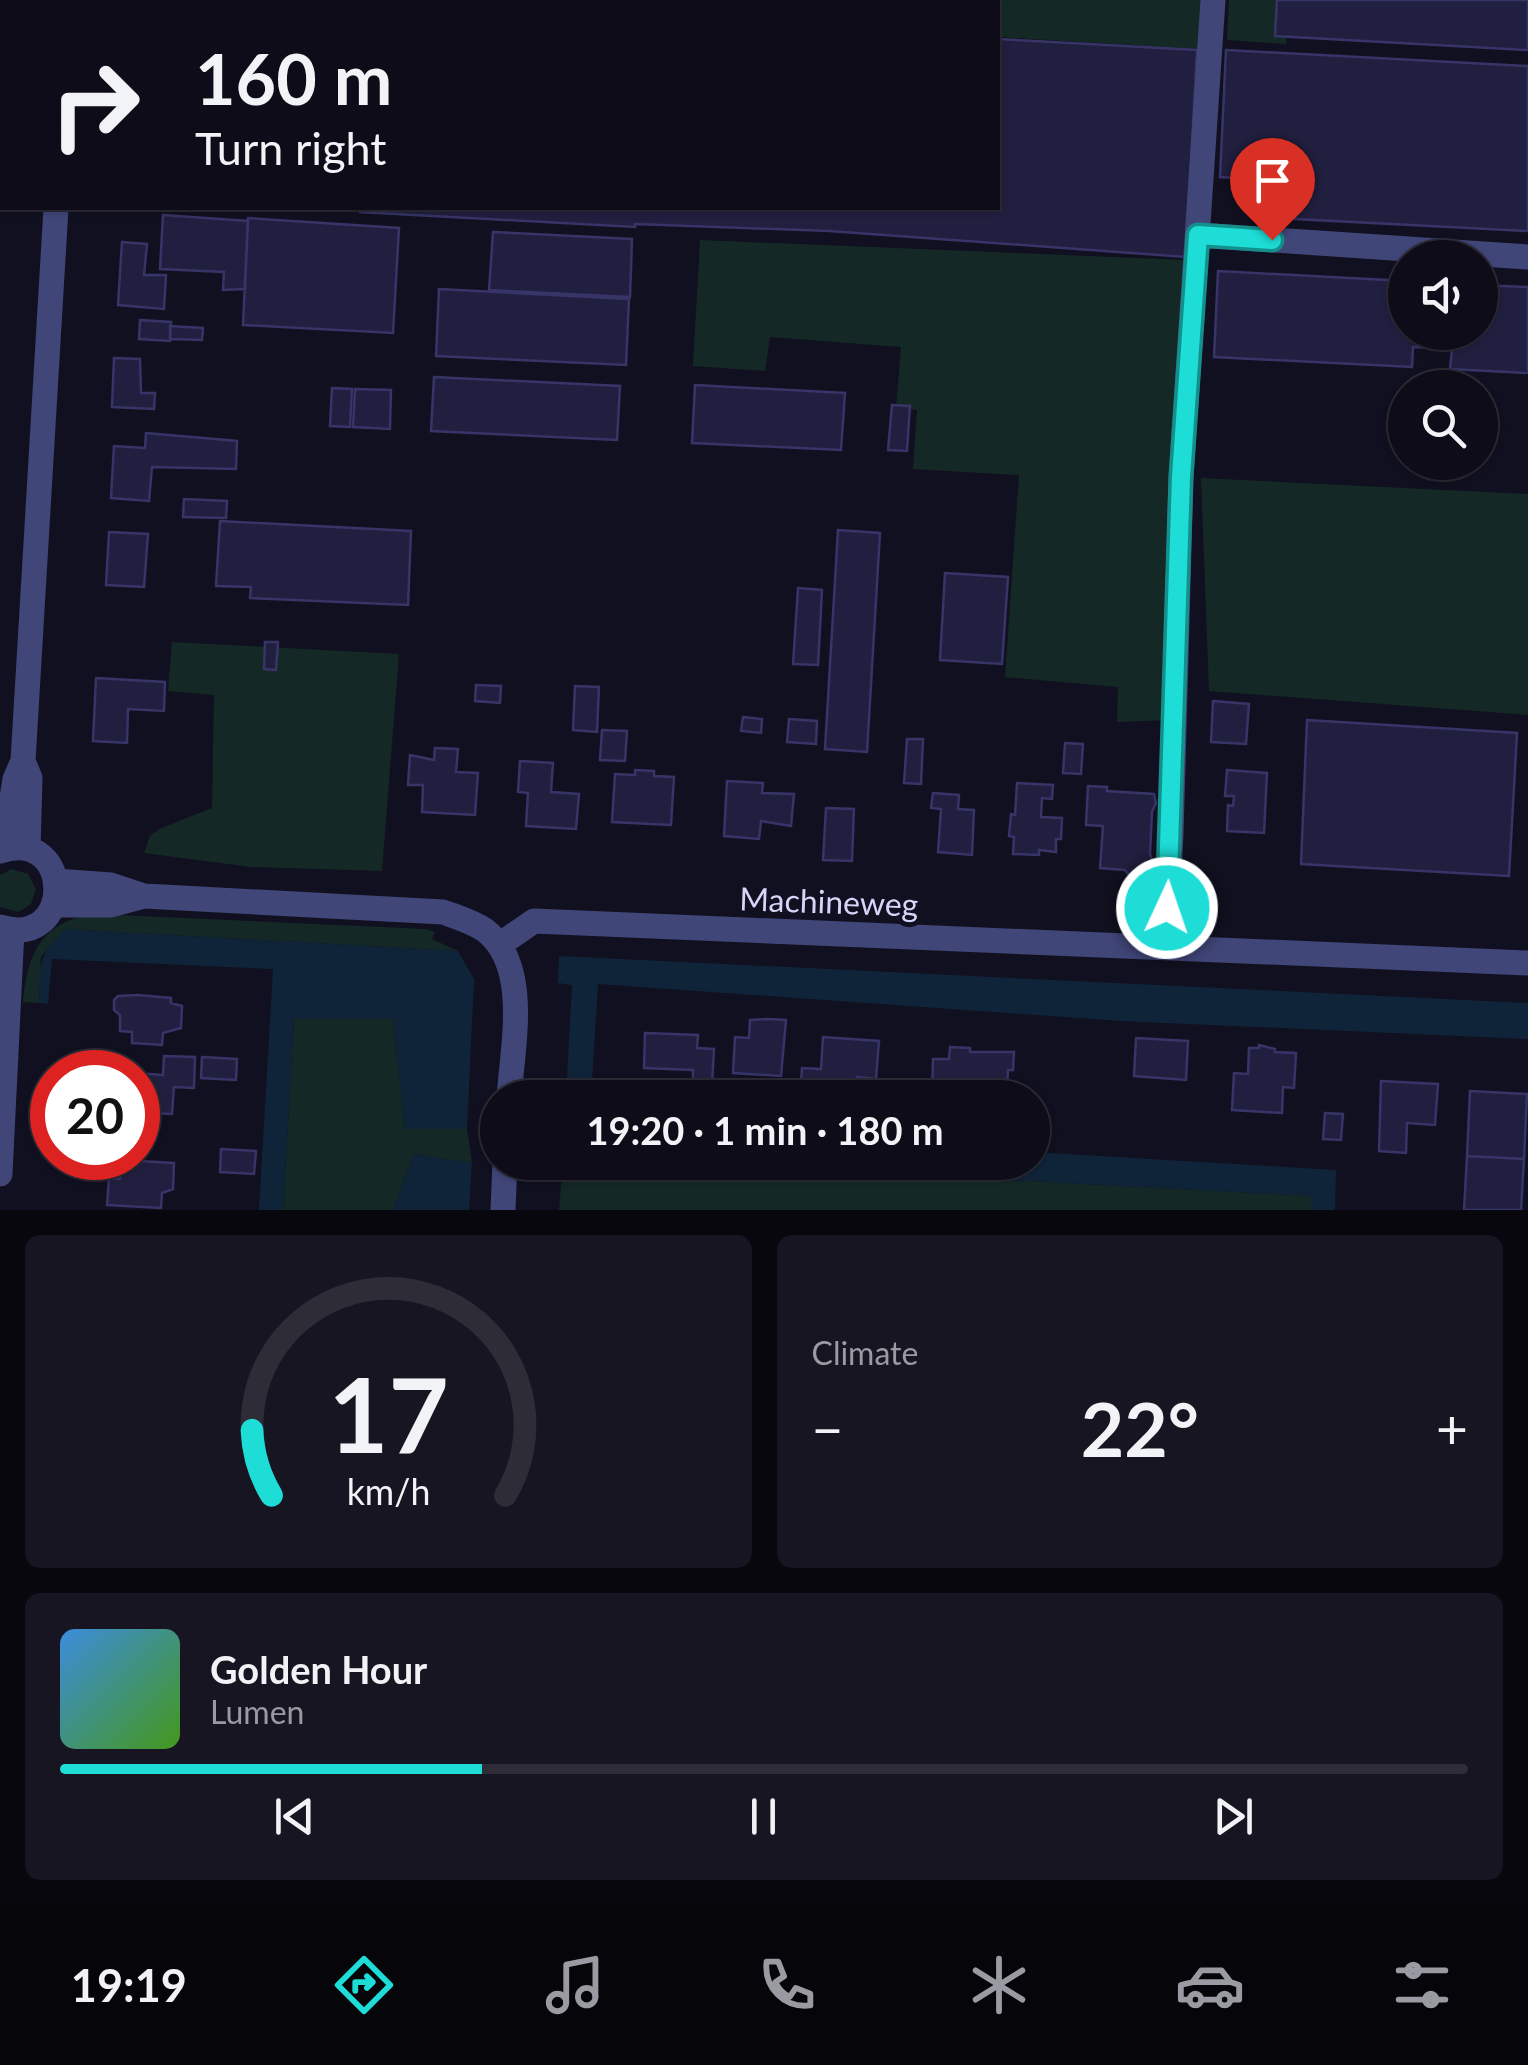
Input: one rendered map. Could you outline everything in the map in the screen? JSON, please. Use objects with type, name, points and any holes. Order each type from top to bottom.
[{"type":"street","points":[[1165,945],[1181,477],[1213,0]]},
{"type":"street","points":[[0,1174],[6,929],[37,925],[55,893],[47,861],[11,850],[30,778],[23,762],[56,210]]},
{"type":"street","points":[[1198,235],[1528,257]]},
{"type":"street","points":[[55,893],[111,884],[144,896],[443,912],[486,931],[499,945],[508,964],[514,993],[510,1080]]},
{"type":"street","name":"Machineweg","points":[[499,945],[534,921],[1528,962]]},
{"type":"street","points":[[503,1210],[504,1180]]},
{"type":"green space","points":[[1000,0],[1202,0],[1199,49],[1000,37]]},
{"type":"green space","points":[[1229,0],[1288,0],[1286,44],[1227,40]]},
{"type":"green space","points":[[700,240],[1186,260],[1168,720],[1117,722],[1118,687],[1005,677],[1019,475],[913,469],[917,410],[896,408],[901,347],[770,337],[765,371],[693,366]]},
{"type":"green space","points":[[1201,478],[1528,494],[1528,715],[1209,691]]},
{"type":"green space","points":[[172,642],[399,654],[382,871],[251,867],[144,853],[150,836],[159,829],[212,808],[214,695],[168,691]]},
{"type":"green space","points":[[12,869],[28,874],[36,889],[31,904],[18,912],[0,907],[0,875]]},
{"type":"green space","points":[[95,914],[425,929],[435,932],[432,939],[458,951],[65,929],[41,957],[39,1003],[23,1002],[28,969],[41,942],[62,924]]},
{"type":"green space","points":[[294,1017],[393,1019],[405,1129],[467,1129],[472,1163],[414,1154],[393,1210],[283,1210]]},
{"type":"green space","points":[[562,1180],[1010,1180],[1312,1196],[1311,1210],[559,1210]]},
{"type":"water","points":[[65,929],[458,951],[474,979],[467,1129],[405,1129],[393,1019],[294,1018],[283,1210],[259,1210],[273,969],[52,959],[48,1004],[39,1003],[42,962]]},
{"type":"water","points":[[559,956],[1528,1003],[1528,1039],[1121,1021],[598,984],[592,1080],[567,1080],[572,985],[558,983]]},
{"type":"water","points":[[1050,1153],[1336,1170],[1335,1210],[1311,1210],[1311,1196],[1010,1180],[1050,1180]]},
{"type":"water","points":[[414,1154],[472,1163],[469,1210],[393,1210]]},
{"type":"building","points":[[1277,0],[1528,0],[1528,50],[1275,36]]},
{"type":"building","points":[[1000,39],[1197,50],[1186,257],[829,231],[635,227],[360,212],[1000,210]]},
{"type":"building","points":[[1226,50],[1528,66],[1528,231],[1295,219],[1298,182],[1220,177]]},
{"type":"building","points":[[163,215],[248,221],[245,289],[223,290],[224,272],[160,269]]},
{"type":"building","points":[[248,218],[399,228],[393,333],[243,325]]},
{"type":"building","points":[[493,232],[632,239],[630,297],[489,290]]},
{"type":"building","points":[[122,242],[147,244],[144,275],[166,275],[164,309],[118,305]]},
{"type":"building","points":[[1218,271],[1388,280],[1388,350],[1413,350],[1412,367],[1214,357]]},
{"type":"building","points":[[1498,286],[1528,287],[1528,373],[1450,369],[1452,350],[1498,350]]},
{"type":"building","points":[[439,289],[629,299],[626,365],[436,356]]},
{"type":"building","points":[[140,320],[171,322],[170,341],[139,339]]},
{"type":"building","points":[[170,326],[203,328],[202,340],[170,339]]},
{"type":"building","points":[[114,358],[140,359],[141,393],[155,393],[154,409],[112,407]]},
{"type":"building","points":[[434,377],[620,386],[617,440],[431,431]]},
{"type":"building","points":[[695,385],[845,393],[841,450],[692,443]]},
{"type":"building","points":[[332,388],[352,389],[350,427],[330,426]]},
{"type":"building","points":[[355,389],[391,390],[390,429],[353,427]]},
{"type":"building","points":[[892,405],[910,406],[907,451],[888,450]]},
{"type":"building","points":[[146,433],[237,441],[236,469],[152,467],[149,501],[111,498],[114,446],[145,448]]},
{"type":"building","points":[[184,499],[227,501],[226,518],[183,517]]},
{"type":"building","points":[[220,521],[411,531],[408,605],[250,598],[251,587],[216,586]]},
{"type":"building","points":[[838,530],[880,533],[867,752],[825,749]]},
{"type":"building","points":[[109,532],[148,534],[144,587],[106,585]]},
{"type":"building","points":[[945,573],[1008,577],[1002,664],[940,660]]},
{"type":"building","points":[[798,588],[822,590],[818,665],[793,664]]},
{"type":"building","points":[[265,642],[278,642],[276,670],[264,669]]},
{"type":"building","points":[[96,678],[165,682],[164,711],[128,709],[127,743],[93,741]]},
{"type":"building","points":[[476,685],[501,686],[500,703],[475,701]]},
{"type":"building","points":[[575,686],[599,687],[597,732],[573,730]]},
{"type":"building","points":[[1213,701],[1249,704],[1246,744],[1211,742]]},
{"type":"building","points":[[743,717],[762,719],[761,733],[741,731]]},
{"type":"building","points":[[789,719],[817,721],[816,744],[787,742]]},
{"type":"building","points":[[1307,720],[1517,733],[1509,876],[1301,864]]},
{"type":"building","points":[[602,730],[627,731],[625,761],[600,760]]},
{"type":"building","points":[[907,739],[923,739],[921,784],[904,783]]},
{"type":"building","points":[[1065,743],[1083,744],[1081,774],[1063,773]]},
{"type":"building","points":[[435,748],[458,749],[456,772],[478,773],[475,815],[422,812],[423,785],[408,785],[410,755],[434,760]]},
{"type":"building","points":[[520,761],[553,763],[551,792],[579,794],[576,829],[526,826],[528,793],[518,792]]},
{"type":"building","points":[[635,770],[674,777],[671,825],[612,822],[615,774],[635,775]]},
{"type":"building","points":[[1227,770],[1267,773],[1264,833],[1227,831],[1228,805],[1233,806],[1234,796],[1225,796]]},
{"type":"building","points":[[727,781],[763,783],[762,793],[794,794],[791,826],[761,821],[759,839],[724,836]]},
{"type":"building","points":[[1017,783],[1053,785],[1052,799],[1042,798],[1041,817],[1062,818],[1056,852],[1013,854],[1014,837],[1009,836]]},
{"type":"building","points":[[1088,786],[1154,794],[1150,854],[1153,863],[1149,871],[1128,874],[1125,870],[1100,868],[1103,826],[1086,825]]},
{"type":"building","points":[[933,793],[959,795],[958,809],[974,810],[972,855],[938,852],[941,809],[931,808]]},
{"type":"building","points":[[826,808],[854,809],[852,861],[823,860]]},
{"type":"building","points":[[118,996],[171,998],[171,1003],[182,1006],[181,1028],[163,1033],[162,1045],[132,1043],[132,1032],[120,1031],[120,1015],[114,1010],[114,1000]]},
{"type":"building","points":[[750,1020],[786,1020],[781,1076],[733,1073],[735,1037],[749,1038]]},
{"type":"building","points":[[645,1033],[698,1035],[697,1048],[714,1049],[712,1080],[693,1080],[693,1070],[644,1068]]},
{"type":"building","points":[[823,1037],[879,1041],[876,1079],[801,1080],[802,1068],[821,1069]]},
{"type":"building","points":[[1136,1038],[1188,1041],[1186,1080],[1134,1076]]},
{"type":"building","points":[[1259,1045],[1275,1052],[1296,1053],[1294,1088],[1283,1087],[1282,1113],[1232,1110],[1234,1073],[1248,1074],[1249,1048]]},
{"type":"building","points":[[950,1047],[970,1048],[970,1052],[1014,1052],[1013,1070],[1008,1070],[1007,1080],[932,1080],[933,1059],[949,1059]]},
{"type":"building","points":[[164,1056],[195,1057],[194,1088],[174,1087],[172,1114],[160,1113],[160,1075]]},
{"type":"building","points":[[202,1057],[237,1059],[236,1080],[201,1078]]},
{"type":"building","points":[[1381,1081],[1438,1084],[1435,1125],[1407,1123],[1406,1153],[1379,1151]]},
{"type":"building","points":[[1470,1091],[1527,1094],[1524,1159],[1467,1156]]},
{"type":"building","points":[[1325,1113],[1343,1114],[1341,1140],[1323,1139]]},
{"type":"building","points":[[221,1149],[256,1151],[254,1174],[220,1172]]},
{"type":"building","points":[[1467,1156],[1524,1159],[1521,1210],[1464,1210]]},
{"type":"building","points":[[160,1162],[174,1163],[173,1189],[162,1193],[161,1208],[107,1205],[109,1180],[160,1180]]},
{"type":"route","points":[[1167,908],[1181,477],[1198,235],[1272,240]]}]
